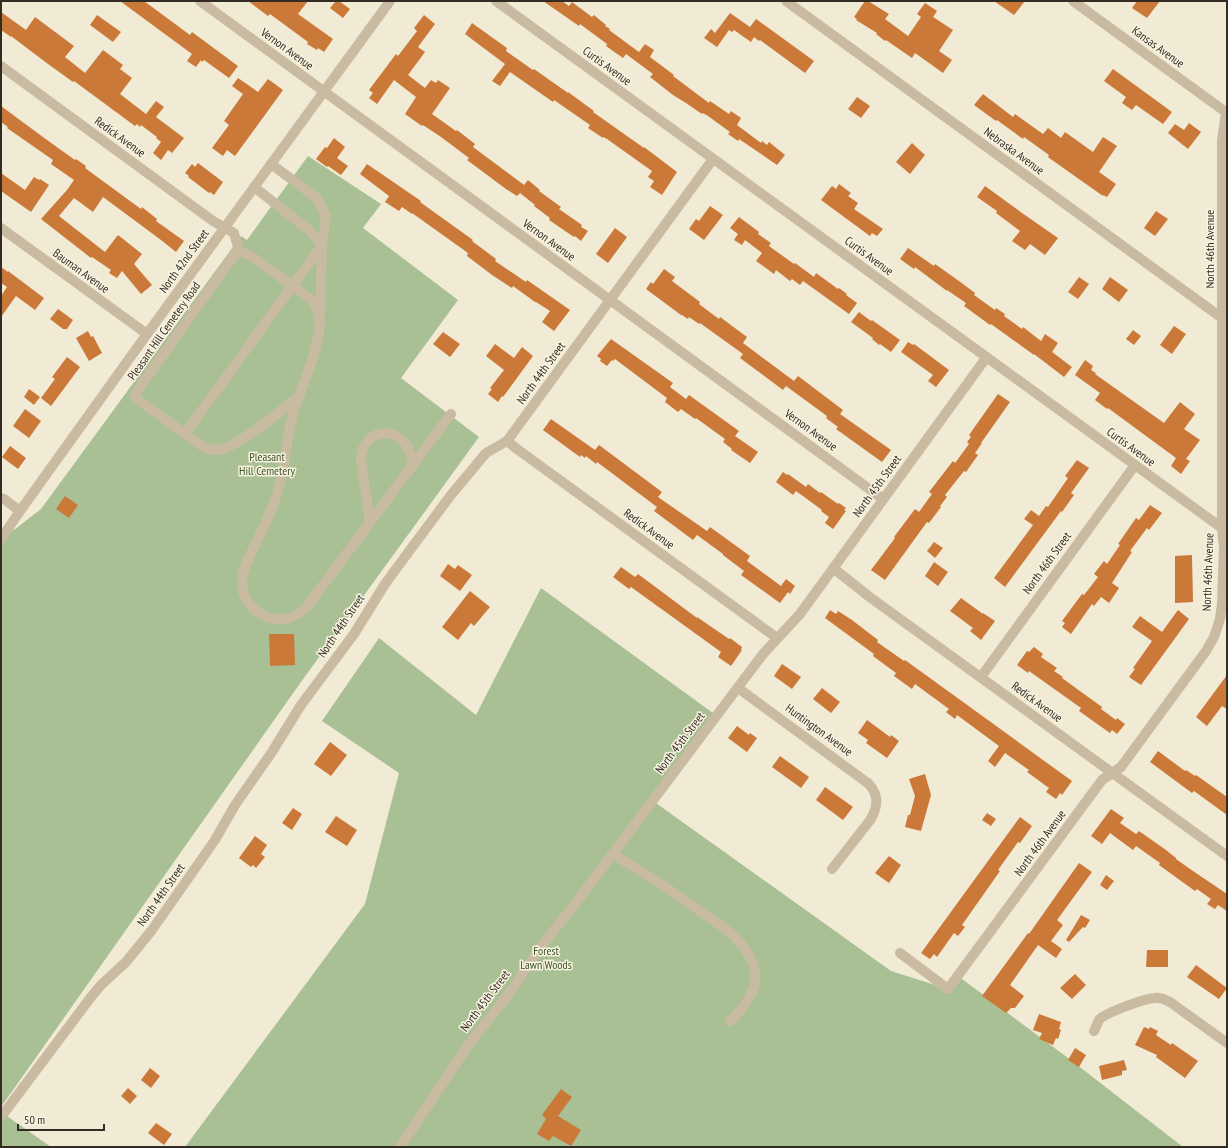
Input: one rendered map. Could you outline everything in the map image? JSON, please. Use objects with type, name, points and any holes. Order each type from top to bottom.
[{"type":"street","name":"Vernon Avenue","points":[[200,1],[883,499]]},
{"type":"street","name":"North 42nd Street","points":[[1,539],[20,510],[147,334],[390,1]]},
{"type":"street","name":"Curtis Avenue","points":[[496,1],[1225,531]]},
{"type":"street","name":"Nebraska Avenue","points":[[786,1],[1225,320]]},
{"type":"street","name":"Kansas Avenue","points":[[1073,1],[1227,113]]},
{"type":"street","name":"Redick Avenue","points":[[1,66],[213,221],[225,227]]},
{"type":"street","name":"North 46th Avenue","points":[[900,953],[948,989],[1102,780],[1121,767],[1206,651],[1214,637],[1220,619],[1222,604],[1225,531],[1225,320],[1222,141],[1227,113]]},
{"type":"street","name":"North 44th Street","points":[[1,1117],[91,997],[101,985],[126,962],[152,930],[215,840],[235,805],[272,752],[301,704],[354,634],[385,584],[410,550],[451,495],[486,453],[507,441],[713,159]]},
{"type":"street","points":[[271,164],[317,198],[326,216],[322,246],[320,318],[315,353],[291,422],[277,495],[268,519],[244,568],[242,582],[244,592],[252,607],[258,612],[273,618],[284,619],[292,617],[306,608],[412,464],[451,414]]},
{"type":"street","points":[[254,187],[310,231],[322,246]]},
{"type":"street","points":[[225,227],[234,233],[239,250],[251,256],[312,300],[317,308],[320,318]]},
{"type":"street","name":"Bauman Avenue","points":[[1,228],[147,334]]},
{"type":"street","points":[[185,434],[322,246]]},
{"type":"street","name":"Pleasant Hill Cemetery Road","points":[[239,250],[231,259],[135,396],[137,399],[205,448],[217,450],[224,448],[258,428],[300,396]]},
{"type":"street","name":"North 45th Street","points":[[400,1147],[469,1044],[508,995],[540,948],[613,854],[763,654],[800,614],[986,358]]},
{"type":"street","points":[[370,522],[360,460],[363,447],[367,441],[378,434],[394,434],[408,447],[412,464]]},
{"type":"street","name":"Redick Avenue","points":[[507,441],[517,450],[777,638]]},
{"type":"street","name":"North 46th Street","points":[[980,677],[1135,465]]},
{"type":"street","points":[[1,498],[4,498],[20,510]]},
{"type":"street","name":"Redick Avenue","points":[[833,568],[871,598],[1227,856]]},
{"type":"street","name":"Huntington Avenue","points":[[738,688],[874,789],[877,800],[876,810],[871,819],[832,869]]},
{"type":"street","points":[[613,854],[656,881],[718,924],[736,938],[747,951],[753,963],[755,982],[749,997],[730,1021]]},
{"type":"street","points":[[1094,1031],[1100,1018],[1123,1007],[1149,998],[1161,998],[1170,1002],[1227,1043]]},
{"type":"green space","name":"Pleasant Hill Cemetery","points":[[308,156],[381,204],[363,228],[458,300],[401,378],[479,437],[301,682],[1,1107],[1,540],[41,509],[241,236],[247,240]]},
{"type":"green space","name":"Forest Lawn Woods","points":[[541,588],[717,716],[653,801],[891,971],[948,989],[958,976],[1072,1061],[1183,1147],[185,1147],[365,904],[399,773],[322,721],[379,638],[476,715]]},
{"type":"green space","points":[[4,1114],[51,1147],[1,1147],[1,1117]]},
{"type":"building","points":[[120,1],[144,1],[190,35],[192,32],[238,66],[229,78],[204,60],[202,62],[201,60],[196,67],[187,61],[192,54]]},
{"type":"building","points":[[248,1],[308,1],[298,14],[333,39],[324,52],[318,48],[317,50],[307,44],[308,42],[270,14],[268,16]]},
{"type":"building","points":[[336,1],[339,1],[350,9],[343,18],[330,8]]},
{"type":"building","points":[[543,1],[562,1],[569,6],[572,2],[592,17],[594,15],[610,29],[609,30],[639,52],[645,44],[654,50],[650,57],[674,75],[673,76],[709,103],[710,101],[729,114],[731,111],[741,118],[737,125],[761,143],[762,141],[767,145],[769,142],[785,155],[777,165],[739,139],[738,141],[728,134],[730,132],[708,116],[703,113],[702,114],[673,95],[650,77],[653,74],[626,54],[623,58],[580,24],[579,26]]},
{"type":"building","points":[[865,1],[868,1],[889,14],[885,19],[908,36],[921,17],[917,14],[925,3],[937,11],[933,17],[953,30],[939,51],[952,60],[943,73],[915,53],[912,58],[856,20],[857,19],[854,17]]},
{"type":"building","points":[[994,1],[1025,1],[1014,15]]},
{"type":"building","points":[[1137,1],[1160,1],[1147,18],[1132,8]]},
{"type":"building","points":[[1,12],[26,30],[35,17],[74,46],[65,57],[85,73],[103,50],[123,65],[120,69],[132,78],[120,94],[146,114],[156,101],[164,107],[156,117],[184,138],[172,153],[168,150],[161,160],[153,153],[161,142],[156,138],[157,137],[141,125],[140,127],[137,124],[135,126],[1,30]]},
{"type":"building","points":[[730,13],[750,27],[756,19],[814,61],[805,73],[760,40],[759,41],[754,37],[751,42],[734,30],[732,32],[729,30],[717,47],[704,38],[711,29],[715,33]]},
{"type":"building","points":[[97,15],[121,32],[113,42],[90,25]]},
{"type":"building","points":[[424,15],[435,24],[418,47],[425,52],[408,75],[425,88],[431,80],[436,83],[438,80],[450,88],[432,114],[456,131],[457,130],[475,144],[473,147],[524,185],[528,180],[540,190],[539,191],[561,207],[559,209],[588,231],[581,241],[549,220],[550,218],[520,193],[517,196],[506,189],[467,160],[469,158],[441,137],[405,114],[416,97],[394,80],[377,104],[369,98],[373,93],[369,90],[396,54],[398,56],[417,31],[414,28]]},
{"type":"building","points":[[472,23],[507,48],[506,51],[568,92],[594,111],[593,112],[677,172],[662,195],[650,187],[654,181],[648,177],[652,171],[607,139],[588,128],[590,125],[554,100],[553,102],[510,72],[500,86],[492,81],[505,64],[465,34]]},
{"type":"building","points":[[1113,69],[1172,112],[1163,124],[1136,105],[1132,110],[1122,103],[1126,97],[1104,81]]},
{"type":"building","points":[[238,78],[258,92],[268,79],[283,90],[235,156],[227,150],[223,156],[212,148],[229,125],[224,121],[243,94],[232,86]]},
{"type":"building","points":[[983,94],[1013,117],[1015,114],[1043,134],[1048,128],[1061,138],[1065,132],[1093,152],[1103,137],[1117,146],[1099,172],[1116,184],[1107,197],[1103,196],[1052,160],[1048,157],[1049,155],[1024,137],[1023,139],[974,105]]},
{"type":"building","points":[[857,97],[870,106],[861,118],[848,109]]},
{"type":"building","points":[[1,106],[75,160],[76,159],[86,166],[85,168],[141,209],[142,207],[157,219],[156,221],[184,241],[176,252],[103,197],[93,212],[74,198],[59,216],[105,252],[118,235],[142,254],[134,264],[152,285],[141,294],[122,271],[117,278],[109,273],[111,270],[92,257],[91,258],[41,219],[74,180],[51,164],[53,160],[7,128],[8,127],[1,122]]},
{"type":"building","points":[[1189,123],[1201,132],[1188,149],[1168,133],[1175,124],[1184,130]]},
{"type":"building","points":[[334,138],[345,147],[337,158],[348,166],[341,175],[316,159]]},
{"type":"building","points":[[912,143],[925,155],[910,174],[896,162]]},
{"type":"building","points":[[198,163],[223,182],[214,195],[210,192],[209,193],[185,173],[192,164],[195,167]]},
{"type":"building","points":[[367,164],[421,201],[420,202],[473,240],[472,241],[496,259],[495,261],[526,282],[527,280],[570,310],[554,331],[542,322],[550,311],[513,286],[512,288],[492,275],[467,256],[468,253],[412,213],[402,207],[399,211],[385,202],[389,196],[360,174]]},
{"type":"building","points":[[1,173],[25,190],[34,177],[49,185],[31,212],[1,191]]},
{"type":"building","points":[[839,184],[851,193],[848,196],[858,203],[854,209],[883,229],[877,236],[872,233],[870,236],[821,200],[832,186],[836,189]]},
{"type":"building","points":[[985,186],[1058,238],[1045,255],[1030,244],[1025,250],[1012,241],[1020,231],[996,213],[997,211],[977,197]]},
{"type":"building","points":[[710,206],[723,215],[704,240],[689,229],[696,219],[699,221]]},
{"type":"building","points":[[1156,211],[1168,219],[1155,236],[1144,228]]},
{"type":"building","points":[[739,217],[759,232],[758,234],[771,243],[769,246],[794,264],[795,263],[814,277],[816,273],[847,294],[846,295],[857,303],[849,314],[803,281],[800,285],[792,279],[790,281],[776,270],[774,274],[756,261],[762,253],[745,240],[742,245],[734,240],[738,234],[730,228]]},
{"type":"building","points":[[615,228],[627,237],[608,263],[596,254]]},
{"type":"building","points":[[908,248],[934,266],[935,264],[959,281],[975,293],[974,295],[995,310],[996,308],[1005,314],[1004,316],[1022,329],[1023,327],[1041,341],[1045,334],[1058,343],[1052,352],[1072,367],[1064,377],[1034,354],[991,324],[990,325],[964,306],[966,303],[915,267],[914,269],[900,259]]},
{"type":"building","points":[[1,267],[44,298],[35,310],[16,296],[1,317],[1,296],[7,287],[1,283]]},
{"type":"building","points":[[664,269],[675,277],[672,281],[700,302],[699,304],[747,337],[743,343],[794,381],[798,376],[843,410],[840,414],[891,450],[882,462],[836,429],[838,427],[826,418],[827,416],[786,386],[783,390],[740,358],[743,354],[700,323],[699,324],[689,317],[688,319],[681,315],[646,289],[651,282],[653,284]]},
{"type":"building","points":[[1079,277],[1089,284],[1078,299],[1068,292]]},
{"type":"building","points":[[1110,277],[1128,290],[1119,302],[1102,289]]},
{"type":"building","points":[[58,309],[73,320],[67,329],[63,329],[50,319]]},
{"type":"building","points":[[859,312],[900,340],[891,352],[880,344],[879,345],[872,339],[873,338],[851,322]]},
{"type":"building","points":[[1174,326],[1186,334],[1172,354],[1160,345]]},
{"type":"building","points":[[1133,330],[1141,336],[1134,345],[1126,339]]},
{"type":"building","points":[[88,331],[91,337],[93,336],[102,353],[89,361],[76,338]]},
{"type":"building","points":[[443,332],[460,344],[450,357],[433,344]]},
{"type":"building","points":[[611,339],[673,383],[670,387],[686,399],[689,395],[739,431],[735,436],[758,452],[750,463],[731,450],[732,449],[723,442],[725,439],[681,409],[678,412],[665,402],[667,398],[615,359],[613,361],[612,360],[607,366],[600,361],[601,359],[597,356]]},
{"type":"building","points":[[908,342],[913,345],[914,344],[949,370],[936,387],[928,381],[933,375],[901,352]]},
{"type":"building","points":[[495,344],[514,358],[522,347],[533,356],[498,402],[488,394],[492,389],[490,388],[504,370],[486,356]]},
{"type":"building","points":[[67,357],[80,367],[51,406],[41,398],[55,379],[52,377]]},
{"type":"building","points":[[1085,360],[1093,366],[1091,370],[1096,373],[1095,374],[1164,423],[1180,402],[1195,414],[1184,429],[1200,440],[1186,459],[1190,461],[1181,474],[1171,466],[1176,458],[1095,400],[1100,393],[1075,375]]},
{"type":"building","points":[[29,389],[40,397],[34,405],[24,397]]},
{"type":"building","points":[[998,394],[1010,402],[981,443],[975,453],[978,455],[966,472],[964,471],[945,495],[947,497],[940,506],[941,507],[929,523],[927,522],[885,580],[871,570],[915,509],[919,512],[932,494],[929,492],[953,461],[955,463],[969,444],[967,442],[971,437],[969,435]]},
{"type":"building","points":[[25,409],[41,421],[29,438],[13,426]]},
{"type":"building","points":[[551,419],[595,450],[599,445],[662,492],[658,497],[707,531],[710,527],[750,556],[747,561],[781,586],[786,579],[795,586],[790,594],[788,592],[780,603],[741,575],[744,571],[697,535],[693,540],[654,511],[657,507],[597,462],[596,464],[586,456],[585,458],[581,455],[580,457],[543,430]]},
{"type":"building","points":[[10,446],[26,458],[18,469],[2,457]]},
{"type":"building","points":[[1077,460],[1089,468],[1071,493],[1074,495],[1005,587],[994,578],[1033,525],[1024,519],[1031,510],[1039,516],[1046,506],[1048,507],[1068,478],[1065,476]]},
{"type":"building","points":[[783,472],[806,487],[808,484],[820,493],[821,492],[846,508],[844,510],[846,511],[833,529],[825,523],[829,517],[821,511],[822,510],[796,491],[793,495],[776,482]]},
{"type":"building","points":[[65,496],[78,505],[69,518],[56,509]]},
{"type":"building","points":[[1150,505],[1162,513],[1149,530],[1147,528],[1130,551],[1132,552],[1112,583],[1119,588],[1109,603],[1101,597],[1094,606],[1092,604],[1071,634],[1062,627],[1065,623],[1062,621],[1082,594],[1084,595],[1098,577],[1094,574],[1104,561],[1107,564],[1120,545],[1118,544],[1136,518],[1139,520]]},
{"type":"building","points":[[934,542],[943,548],[935,558],[927,551]]},
{"type":"building","points":[[1192,555],[1193,602],[1175,603],[1175,556]]},
{"type":"building","points":[[934,562],[948,572],[938,586],[925,576]]},
{"type":"building","points":[[448,564],[455,569],[458,565],[472,575],[460,591],[440,576]]},
{"type":"building","points":[[621,567],[635,577],[638,574],[697,618],[742,647],[742,650],[731,666],[718,657],[721,652],[631,587],[629,589],[613,577]]},
{"type":"building","points":[[470,591],[490,607],[474,626],[471,623],[458,640],[442,627]]},
{"type":"building","points":[[961,598],[995,621],[981,640],[970,631],[973,628],[950,611]]},
{"type":"building","points":[[830,610],[836,614],[838,611],[852,620],[878,640],[877,642],[904,661],[905,660],[1072,781],[1062,795],[1060,793],[1056,799],[1046,792],[1049,788],[1027,772],[1029,770],[1005,753],[995,767],[988,761],[999,746],[957,715],[955,719],[946,712],[949,709],[915,684],[912,689],[894,676],[896,673],[873,656],[874,654],[825,618]]},
{"type":"building","points":[[1178,610],[1189,619],[1141,685],[1129,677],[1135,669],[1133,668],[1152,641],[1132,627],[1140,616],[1162,632]]},
{"type":"building","points":[[269,634],[294,634],[295,665],[270,666]]},
{"type":"building","points":[[1034,647],[1043,654],[1041,657],[1057,668],[1054,671],[1063,677],[1062,678],[1102,707],[1101,709],[1116,720],[1117,718],[1125,724],[1117,734],[1112,730],[1110,733],[1079,711],[1081,708],[1029,671],[1028,673],[1017,665],[1027,651],[1029,652]]},
{"type":"building","points":[[782,664],[801,677],[792,689],[774,676]]},
{"type":"building","points":[[1227,675],[1227,709],[1222,706],[1207,726],[1196,717]]},
{"type":"building","points":[[822,688],[840,702],[831,713],[813,699]]},
{"type":"building","points":[[867,720],[890,737],[891,735],[899,741],[887,758],[866,743],[868,740],[858,733]]},
{"type":"building","points":[[737,726],[749,735],[750,733],[757,738],[747,752],[728,738]]},
{"type":"building","points":[[330,742],[347,755],[331,776],[314,764]]},
{"type":"building","points":[[1158,751],[1185,771],[1186,770],[1195,776],[1196,775],[1227,797],[1227,815],[1194,791],[1192,793],[1150,762]]},
{"type":"building","points":[[780,756],[809,777],[801,788],[772,767]]},
{"type":"building","points":[[925,774],[931,795],[921,831],[905,827],[915,796],[909,779]]},
{"type":"building","points":[[825,787],[853,807],[843,820],[816,800]]},
{"type":"building","points":[[293,808],[302,814],[292,830],[282,823]]},
{"type":"building","points":[[1111,809],[1124,818],[1120,823],[1136,834],[1139,831],[1176,859],[1227,894],[1227,911],[1218,905],[1215,909],[1207,904],[1211,899],[1197,889],[1195,891],[1136,846],[1133,850],[1110,833],[1102,844],[1091,836]]},
{"type":"building","points":[[987,813],[996,819],[991,826],[982,820]]},
{"type":"building","points":[[336,816],[357,830],[347,846],[325,832]]},
{"type":"building","points":[[1020,817],[1032,826],[1020,843],[1018,842],[998,870],[1000,871],[962,925],[965,927],[958,936],[954,933],[937,957],[934,954],[930,959],[921,953]]},
{"type":"building","points":[[255,836],[267,845],[261,854],[265,857],[256,868],[253,865],[251,867],[239,858]]},
{"type":"building","points":[[889,856],[901,865],[889,883],[875,873]]},
{"type":"building","points":[[1079,863],[1092,872],[1057,920],[1063,925],[1051,941],[1062,949],[1056,958],[1038,945],[1010,985],[1024,996],[1015,1008],[1011,1008],[1006,1013],[982,996],[1028,933],[1029,934]]},
{"type":"building","points":[[1106,875],[1114,881],[1107,890],[1100,885]]},
{"type":"building","points":[[1081,915],[1090,920],[1085,928],[1083,927],[1069,942],[1066,940]]},
{"type":"building","points":[[1147,950],[1168,950],[1168,967],[1146,967]]},
{"type":"building","points":[[1196,965],[1227,988],[1219,999],[1187,977]]},
{"type":"building","points":[[1075,974],[1086,985],[1072,999],[1060,988]]},
{"type":"building","points":[[1039,1014],[1061,1022],[1059,1029],[1061,1030],[1058,1039],[1056,1038],[1053,1045],[1039,1039],[1042,1033],[1033,1030]]},
{"type":"building","points":[[1144,1027],[1149,1029],[1150,1027],[1158,1031],[1156,1035],[1171,1045],[1172,1043],[1198,1061],[1185,1078],[1156,1057],[1157,1055],[1135,1045]]},
{"type":"building","points":[[1075,1048],[1086,1055],[1079,1067],[1068,1060]]},
{"type":"building","points":[[1124,1060],[1127,1070],[1122,1071],[1122,1075],[1102,1080],[1099,1066]]},
{"type":"building","points":[[150,1068],[160,1076],[151,1088],[141,1080]]},
{"type":"building","points":[[128,1088],[137,1096],[130,1104],[121,1096]]},
{"type":"building","points":[[561,1089],[572,1097],[558,1116],[581,1130],[571,1146],[553,1136],[549,1141],[537,1134],[546,1119],[542,1115]]},
{"type":"building","points":[[156,1123],[172,1134],[164,1145],[148,1133]]}]
